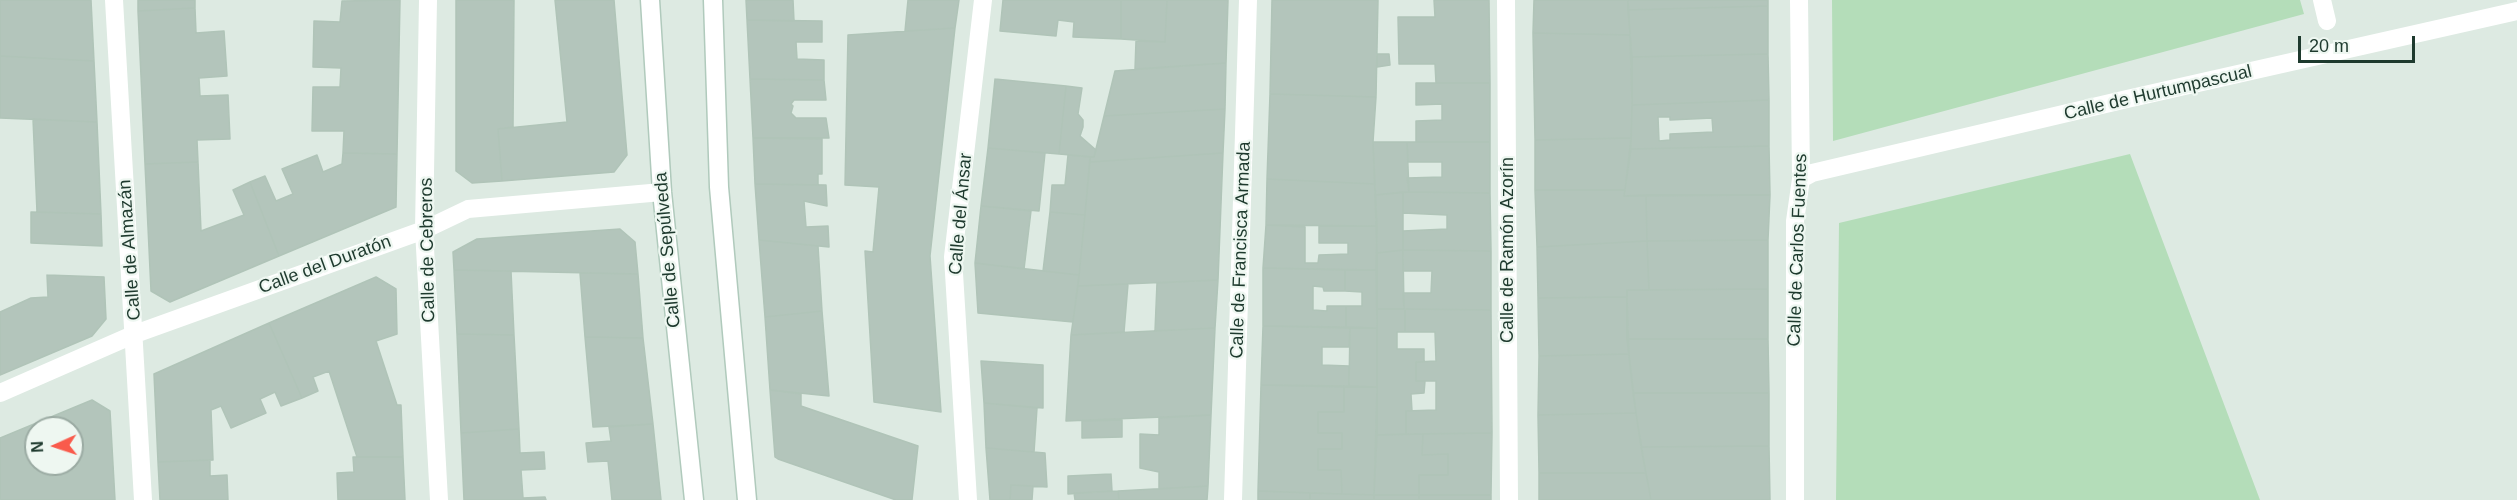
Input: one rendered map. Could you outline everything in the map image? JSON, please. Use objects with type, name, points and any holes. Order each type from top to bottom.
[{"type":"street","name":"Calle de Almazán","points":[[114,0],[143,500]]},
{"type":"street","name":"Calle de Cebreros","points":[[428,0],[424,230],[439,500]]},
{"type":"street","name":"Calle de Sepúlveda","points":[[650,0],[662,192],[694,500]]},
{"type":"street","points":[[713,0],[719,187],[747,500]]},
{"type":"street","name":"Calle del Ánsar","points":[[968,500],[953,257],[984,0]]},
{"type":"street","name":"Calle de Francisca Armada","points":[[1233,500],[1248,0]]},
{"type":"street","name":"Calle de Ramón Azorín","points":[[1506,0],[1509,500]]},
{"type":"street","name":"Calle de Carlos Fuentes","points":[[1796,500],[1795,221],[1801,179],[1799,0]]},
{"type":"street","points":[[2322,0],[2327,21]]},
{"type":"street","name":"Calle de Hurtumpascual","points":[[1801,179],[1822,171],[2115,101],[2517,11]]},
{"type":"street","name":"Calle del Duratón","points":[[0,393],[135,334],[424,230],[468,209],[662,192]]},
{"type":"green space","points":[[1832,0],[2300,0],[2304,14],[1833,141]]},
{"type":"green space","points":[[2130,154],[2260,500],[1836,500],[1839,223]]},
{"type":"building","points":[[0,0],[91,0],[94,61],[0,56]]},
{"type":"building","points":[[138,0],[195,0],[195,8],[138,11]]},
{"type":"building","points":[[400,0],[397,154],[343,153],[344,131],[312,131],[313,87],[340,87],[341,68],[313,67],[314,21],[340,22],[342,1]]},
{"type":"building","points":[[456,0],[514,0],[513,127],[498,129],[502,181],[472,183],[456,171]]},
{"type":"building","points":[[555,0],[614,0],[627,155],[614,172],[502,181],[498,129],[567,122]]},
{"type":"building","points":[[746,0],[793,0],[794,21],[747,20]]},
{"type":"building","points":[[908,0],[959,0],[955,28],[905,31]]},
{"type":"building","points":[[1003,0],[1121,0],[1121,39],[1073,37],[1074,22],[1058,20],[1056,36],[1000,31]]},
{"type":"building","points":[[1121,0],[1167,0],[1165,42],[1121,39]]},
{"type":"building","points":[[1167,0],[1228,0],[1226,63],[1135,69],[1136,41],[1165,42]]},
{"type":"building","points":[[1272,0],[1378,0],[1376,97],[1270,94]]},
{"type":"building","points":[[1434,0],[1489,0],[1490,83],[1436,83],[1435,64],[1399,64],[1398,17],[1435,17]]},
{"type":"building","points":[[1534,0],[1628,0],[1630,35],[1533,33]]},
{"type":"building","points":[[1628,0],[1768,0],[1768,6],[1628,10]]},
{"type":"building","points":[[1768,6],[1768,54],[1632,57],[1628,10]]},
{"type":"building","points":[[195,8],[196,33],[224,31],[227,76],[199,78],[200,96],[228,95],[230,139],[197,140],[198,162],[145,164],[138,11]]},
{"type":"building","points":[[747,20],[822,21],[822,42],[796,42],[797,59],[824,60],[824,80],[750,79]]},
{"type":"building","points":[[955,28],[930,256],[941,412],[874,402],[865,251],[873,252],[879,187],[845,185],[848,35]]},
{"type":"building","points":[[1533,33],[1630,35],[1631,138],[1535,140]]},
{"type":"building","points":[[1377,54],[1389,54],[1390,65],[1377,67]]},
{"type":"building","points":[[1768,54],[1769,100],[1632,105],[1632,57]]},
{"type":"building","points":[[0,56],[94,61],[97,122],[0,118]]},
{"type":"building","points":[[1226,63],[1225,109],[1104,116],[1115,71]]},
{"type":"building","points":[[750,79],[824,80],[826,100],[794,100],[791,104],[793,106],[791,113],[796,118],[826,118],[829,138],[753,138]]},
{"type":"building","points":[[995,79],[1066,86],[1059,154],[988,148]]},
{"type":"building","points":[[1416,83],[1490,83],[1490,142],[1416,142],[1416,121],[1442,120],[1442,104],[1416,105]]},
{"type":"building","points":[[1066,86],[1082,88],[1078,114],[1083,120],[1080,136],[1096,150],[1094,157],[1059,154]]},
{"type":"building","points":[[1270,94],[1376,97],[1373,142],[1375,184],[1267,179]]},
{"type":"building","points":[[1769,100],[1769,146],[1631,149],[1632,105]],"holes":[[[1658,117],[1670,117],[1670,120],[1712,118],[1713,132],[1670,134],[1670,140],[1659,141]]]},
{"type":"building","points":[[1225,109],[1223,153],[1090,162],[1090,157],[1094,157],[1104,116]]},
{"type":"building","points":[[33,119],[97,122],[101,214],[37,212]]},
{"type":"building","points":[[753,138],[822,139],[822,174],[818,174],[818,185],[755,184]]},
{"type":"building","points":[[1631,138],[1625,190],[1535,190],[1535,140]]},
{"type":"building","points":[[1373,142],[1407,142],[1409,192],[1375,195]]},
{"type":"building","points":[[1407,142],[1490,142],[1490,193],[1409,192],[1407,178],[1442,177],[1442,162],[1408,162]]},
{"type":"building","points":[[1769,146],[1770,195],[1624,196],[1631,149]]},
{"type":"building","points":[[988,148],[1045,153],[1039,211],[981,206]]},
{"type":"building","points":[[343,153],[397,154],[396,207],[279,256],[250,182],[265,176],[276,201],[293,194],[282,169],[317,155],[323,172],[342,164]]},
{"type":"building","points":[[1223,153],[1218,280],[1078,286],[1090,162]]},
{"type":"building","points":[[1068,155],[1090,157],[1085,215],[1050,212],[1052,185],[1065,185]]},
{"type":"building","points":[[198,162],[201,231],[244,215],[233,190],[250,182],[279,256],[170,302],[151,291],[145,164]]},
{"type":"building","points":[[1267,179],[1375,184],[1377,226],[1266,225]]},
{"type":"building","points":[[755,184],[826,185],[827,206],[804,201],[806,227],[828,226],[829,247],[759,240]]},
{"type":"building","points":[[1535,190],[1625,190],[1624,196],[1646,195],[1647,241],[1537,247]]},
{"type":"building","points":[[1403,192],[1490,193],[1491,251],[1403,250],[1403,231],[1447,229],[1447,215],[1403,213]]},
{"type":"building","points":[[1403,192],[1403,250],[1377,253],[1375,195]]},
{"type":"building","points":[[1646,195],[1770,195],[1768,240],[1647,241]]},
{"type":"building","points":[[981,206],[1031,211],[1024,269],[975,263]]},
{"type":"building","points":[[31,212],[101,214],[102,246],[31,243]]},
{"type":"building","points":[[1050,212],[1085,215],[1079,275],[1043,271]]},
{"type":"building","points":[[1266,225],[1305,227],[1305,263],[1318,263],[1319,255],[1348,254],[1348,243],[1319,243],[1319,226],[1377,226],[1376,270],[1263,268]]},
{"type":"building","points":[[620,229],[635,242],[638,274],[454,270],[453,252],[477,239]]},
{"type":"building","points":[[759,240],[818,246],[822,311],[765,317]]},
{"type":"building","points":[[1768,240],[1768,289],[1649,290],[1647,241]]},
{"type":"building","points":[[1647,241],[1649,290],[1627,290],[1627,297],[1538,298],[1537,247]]},
{"type":"building","points":[[1403,250],[1491,251],[1491,310],[1404,309],[1403,293],[1431,293],[1432,271],[1403,271]]},
{"type":"building","points":[[1403,250],[1404,309],[1377,309],[1377,253]]},
{"type":"building","points":[[975,263],[1079,275],[1073,322],[978,313]]},
{"type":"building","points":[[1263,268],[1345,270],[1345,291],[1324,291],[1323,287],[1313,286],[1313,310],[1327,311],[1327,306],[1346,306],[1346,327],[1263,326]]},
{"type":"building","points":[[454,270],[511,271],[514,335],[457,334]]},
{"type":"building","points":[[1345,270],[1376,270],[1377,328],[1346,327],[1346,306],[1362,306],[1362,292],[1345,291]]},
{"type":"building","points":[[580,273],[638,274],[643,338],[585,337]]},
{"type":"building","points":[[47,275],[104,277],[106,319],[92,336],[0,375],[0,312],[31,298],[48,297]]},
{"type":"building","points":[[376,277],[396,289],[397,334],[376,341],[397,405],[401,405],[403,457],[357,457],[329,371],[313,377],[318,391],[302,398],[269,323]]},
{"type":"building","points":[[1218,280],[1215,328],[1155,331],[1157,283]]},
{"type":"building","points":[[1128,284],[1124,332],[1071,335],[1078,286]]},
{"type":"building","points":[[1768,289],[1768,339],[1627,339],[1627,290]]},
{"type":"building","points":[[1627,297],[1629,354],[1539,356],[1538,298]]},
{"type":"building","points":[[1377,309],[1405,309],[1405,332],[1397,332],[1397,349],[1424,349],[1424,362],[1416,362],[1416,381],[1425,381],[1424,393],[1411,394],[1412,411],[1406,411],[1406,434],[1377,435]]},
{"type":"building","points":[[1405,309],[1491,310],[1492,433],[1406,434],[1406,411],[1436,410],[1436,381],[1416,381],[1416,362],[1436,361],[1435,332],[1405,332]]},
{"type":"building","points":[[822,311],[829,396],[770,390],[765,317]]},
{"type":"building","points":[[269,323],[302,398],[281,406],[275,392],[260,399],[266,413],[231,428],[221,406],[211,410],[213,460],[158,462],[154,374]]},
{"type":"building","points":[[1263,326],[1350,328],[1349,347],[1322,347],[1322,365],[1349,366],[1349,386],[1261,385]]},
{"type":"building","points":[[1215,328],[1211,415],[1066,421],[1071,335]]},
{"type":"building","points":[[1350,328],[1377,328],[1377,387],[1349,386]]},
{"type":"building","points":[[457,334],[514,335],[519,429],[461,433]]},
{"type":"building","points":[[585,337],[643,338],[653,424],[593,427]]},
{"type":"building","points":[[1627,339],[1768,339],[1769,393],[1633,393]]},
{"type":"building","points":[[1629,354],[1636,413],[1538,415],[1539,356]]},
{"type":"building","points":[[981,361],[1043,365],[1043,408],[984,403]]},
{"type":"building","points":[[1261,385],[1344,387],[1344,412],[1318,412],[1318,433],[1342,433],[1342,449],[1318,449],[1318,470],[1341,470],[1342,494],[1258,491]]},
{"type":"building","points":[[1344,387],[1377,387],[1374,495],[1342,494],[1341,470],[1318,470],[1318,449],[1342,449],[1342,433],[1318,433],[1318,412],[1344,412]]},
{"type":"building","points":[[770,390],[801,394],[801,406],[918,446],[912,500],[896,500],[775,457]]},
{"type":"building","points":[[1633,393],[1769,393],[1769,446],[1641,447]]},
{"type":"building","points":[[92,400],[110,411],[115,500],[0,500],[0,438],[24,428],[24,476],[84,476],[84,416],[53,416]]},
{"type":"building","points":[[984,403],[1037,408],[1034,452],[986,448]]},
{"type":"building","points":[[1636,413],[1646,473],[1539,473],[1538,415]]},
{"type":"building","points":[[1211,415],[1208,486],[1159,489],[1159,472],[1140,468],[1140,434],[1159,435],[1159,418]]},
{"type":"building","points":[[1122,420],[1122,437],[1082,438],[1082,421]]},
{"type":"building","points":[[653,424],[661,500],[612,500],[608,461],[588,462],[586,443],[611,441],[609,427]]},
{"type":"building","points":[[519,429],[520,453],[544,452],[545,469],[521,470],[523,498],[545,497],[546,500],[464,500],[461,433]]},
{"type":"building","points":[[1492,433],[1491,495],[1419,495],[1419,475],[1448,475],[1448,454],[1422,455],[1423,434]]},
{"type":"building","points":[[1423,434],[1422,455],[1448,454],[1448,475],[1419,475],[1419,495],[1374,495],[1377,435]]},
{"type":"building","points":[[1769,446],[1770,500],[1651,500],[1641,447]]},
{"type":"building","points":[[986,448],[1045,453],[1047,487],[1011,485],[1010,500],[990,500]]},
{"type":"building","points":[[353,457],[403,457],[405,500],[338,500],[337,473],[354,472]]},
{"type":"building","points":[[210,460],[210,476],[227,475],[228,500],[160,500],[158,462]]},
{"type":"building","points":[[1539,473],[1646,473],[1651,500],[1539,500]]},
{"type":"building","points":[[1111,474],[1112,491],[1068,494],[1068,476]]},
{"type":"building","points":[[1011,485],[1033,486],[1032,500],[1010,500]]},
{"type":"building","points":[[1208,486],[1207,500],[1119,500],[1118,491]]},
{"type":"building","points":[[1118,491],[1119,500],[1075,500],[1074,493]]},
{"type":"building","points":[[1258,491],[1310,493],[1310,500],[1258,500]]},
{"type":"building","points":[[1310,493],[1374,495],[1374,500],[1310,500]]},
{"type":"building","points":[[1374,495],[1419,495],[1419,500],[1374,500]]},
{"type":"building","points":[[1419,495],[1491,495],[1491,500],[1419,500]]}]
